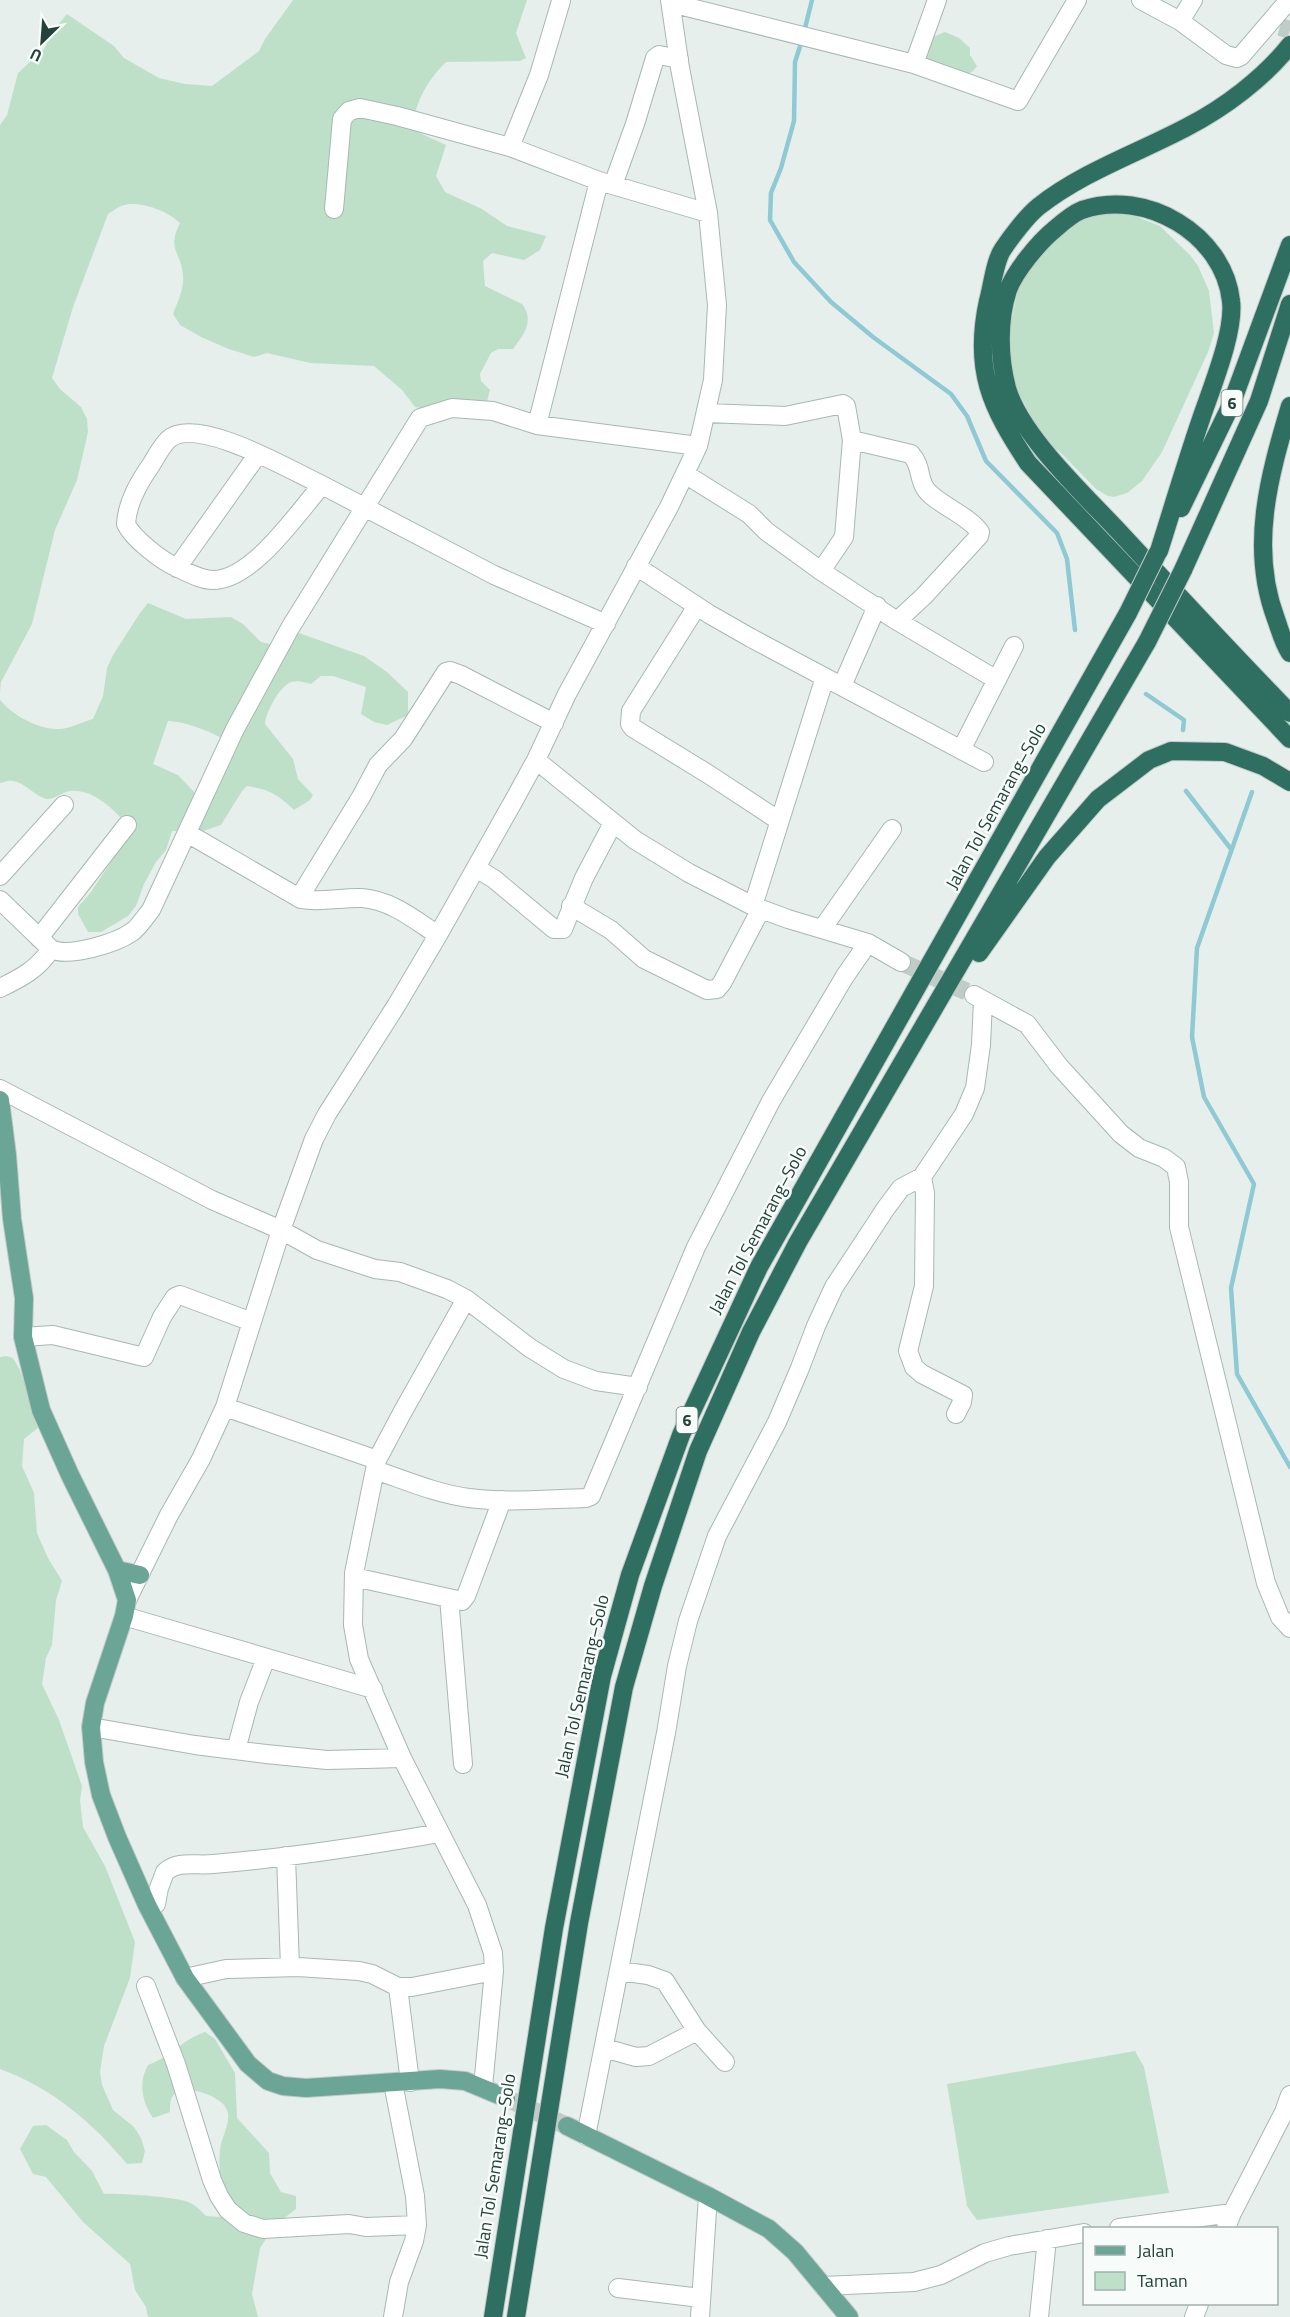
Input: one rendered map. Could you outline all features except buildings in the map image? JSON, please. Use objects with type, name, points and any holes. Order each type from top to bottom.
[{"type":"highway","points":[[1290,45],[1257,81],[1189,126],[1084,177],[1037,208],[1001,250],[982,330],[983,368],[992,402],[1007,431],[1028,463],[1290,739]]},
{"type":"highway","points":[[1158,553],[1226,343],[1232,303],[1224,272],[1204,242],[1178,220],[1140,208],[1110,204],[1080,211],[1064,221],[1038,243],[1008,288],[1001,321],[1002,358],[1008,390],[1025,424],[1058,466],[1218,639],[1290,713]]},
{"type":"highway","name":"Jalan Tol Semarang–Solo","points":[[493,2317],[554,1928],[602,1676],[630,1575],[681,1435],[759,1267],[1128,614],[1231,405],[1290,245]]},
{"type":"highway","name":"6","points":[[516,2317],[556,2058],[600,1807],[624,1687],[653,1586],[698,1451],[751,1332],[798,1242],[1147,642],[1210,514],[1259,401],[1290,304]]},
{"type":"highway","points":[[1290,406],[1268,488],[1262,554],[1269,601],[1290,653]]},
{"type":"highway","points":[[912,1045],[1047,857],[1098,799],[1149,760],[1171,751],[1225,752],[1263,766],[1290,782]]},
{"type":"main road","points":[[0,1100],[8,1155],[12,1220],[24,1298],[23,1337],[41,1410],[117,1570],[126,1608],[95,1703],[91,1727],[94,1762],[101,1795],[149,1909],[185,1978],[248,2064],[268,2081],[283,2086],[306,2088],[440,2079],[465,2081],[506,2098]]},
{"type":"main road","points":[[117,1570],[140,1575]]},
{"type":"main road","points":[[567,2126],[769,2229],[784,2240],[849,2317]]},
{"type":"street","points":[[914,64],[937,0]]},
{"type":"street","points":[[373,1689],[266,1658],[126,1608],[169,1515],[201,1459],[225,1407],[298,1178],[327,1114],[396,1006],[537,760],[554,723],[669,507],[698,446],[713,380],[717,305],[708,213],[679,59],[671,2],[812,40],[914,64],[1018,100],[1077,0]]},
{"type":"street","points":[[1141,0],[1180,21],[1226,55],[1237,58],[1275,25],[1289,0]]},
{"type":"street","points":[[1180,21],[1193,0]]},
{"type":"street","points":[[510,147],[539,75],[561,1]]},
{"type":"street","points":[[537,425],[606,183],[635,124],[655,58],[659,55],[679,59]]},
{"type":"street","points":[[334,209],[342,119],[345,114],[360,108],[510,147],[606,183],[708,213]]},
{"type":"street","points":[[707,413],[785,416],[843,404],[847,407],[852,440],[844,537],[821,571]]},
{"type":"street","points":[[0,900],[45,944],[59,953],[97,947],[133,932],[151,910],[235,729],[274,658],[420,418],[452,408],[494,411],[537,425],[698,446]]},
{"type":"street","points":[[322,485],[265,552],[231,576],[213,580],[203,579],[170,565],[147,547],[129,530],[126,524],[139,483],[168,439],[176,435],[201,433],[223,438],[258,454],[322,485],[494,575],[606,624]]},
{"type":"street","points":[[852,440],[911,454],[917,461],[924,487],[972,523],[980,532],[979,536],[924,596],[897,621]]},
{"type":"street","points":[[177,568],[258,454]]},
{"type":"street","points":[[685,474],[734,503],[766,531],[821,571],[897,621],[997,680]]},
{"type":"street","points":[[636,566],[697,606],[984,762]]},
{"type":"street","points":[[697,606],[663,664],[631,711],[630,724],[778,820]]},
{"type":"street","points":[[842,686],[877,606]]},
{"type":"street","points":[[961,750],[1014,646]]},
{"type":"street","points":[[299,898],[378,765],[403,739],[446,672],[450,670],[457,673],[554,723]]},
{"type":"street","points":[[571,906],[611,930],[644,960],[706,990],[711,991],[722,983],[757,907],[778,820],[825,677]]},
{"type":"street","points":[[537,760],[613,823],[662,858],[718,890],[757,907],[868,943],[901,962]]},
{"type":"street","points":[[0,876],[64,805]]},
{"type":"street","points":[[476,868],[494,879],[554,929],[563,930],[571,906],[613,823]]},
{"type":"street","points":[[0,988],[29,973],[41,963],[45,944],[127,825]]},
{"type":"street","points":[[822,929],[892,829]]},
{"type":"street","points":[[187,833],[299,898],[323,900],[362,898],[385,903],[438,935]]},
{"type":"street","points":[[225,1407],[451,1495],[502,1500],[591,1496],[696,1247],[771,1101],[845,976],[868,943]]},
{"type":"street","points":[[586,2136],[680,1655],[698,1587],[713,1546],[777,1422],[834,1287],[868,1233],[901,1188],[922,1177],[964,1114],[975,1088],[981,1045],[979,997],[1027,1024],[1059,1066],[1127,1138],[1139,1148],[1164,1158],[1176,1167],[1179,1182],[1179,1227],[1266,1583],[1280,1617],[1290,1628]]},
{"type":"street","points":[[0,1089],[212,1200],[281,1230],[317,1250],[375,1269],[400,1272],[419,1278],[466,1299],[530,1348],[564,1369],[596,1381],[638,1387]]},
{"type":"street","points":[[922,1177],[925,1193],[924,1286],[908,1351],[914,1367],[922,1374],[963,1395],[956,1414]]},
{"type":"street","points":[[23,1337],[53,1335],[144,1357],[162,1317],[176,1297],[180,1296],[252,1323]]},
{"type":"street","points":[[466,1299],[402,1413],[376,1465],[354,1577],[353,1625],[359,1659],[402,1758],[477,1905],[493,1953],[494,1971],[483,2087]]},
{"type":"street","points":[[354,1577],[462,1601],[466,1596],[502,1500]]},
{"type":"street","points":[[449,1598],[463,1764]]},
{"type":"street","points":[[236,1750],[249,1702],[266,1658]]},
{"type":"street","points":[[91,1727],[236,1750],[327,1760],[402,1758]]},
{"type":"street","points":[[149,1909],[156,1904],[162,1876],[175,1865],[211,1864],[354,1848],[440,1833]]},
{"type":"street","points":[[286,1856],[290,1967]]},
{"type":"street","points":[[185,1978],[226,1969],[290,1967],[359,1971],[372,1974],[398,1988],[412,1988],[494,1971]]},
{"type":"street","points":[[619,1971],[648,1975],[665,1981],[697,2031],[725,2062]]},
{"type":"street","points":[[146,1986],[176,2064],[212,2180],[219,2196],[236,2217],[244,2223],[263,2229],[349,2224],[366,2228],[417,2225]]},
{"type":"street","points":[[393,2317],[399,2283],[414,2241],[417,2225],[401,2083],[398,1988]]},
{"type":"street","points":[[604,2048],[636,2056],[649,2056],[697,2031]]},
{"type":"street","points":[[1146,2227],[1229,2221],[1284,2112],[1290,2095]]},
{"type":"street","points":[[700,2317],[708,2196]]},
{"type":"street","points":[[823,2286],[914,2282],[941,2275],[985,2253],[1047,2239],[1083,2234]]},
{"type":"street","points":[[1039,2317],[1047,2239]]},
{"type":"street","points":[[618,2288],[701,2298]]},
{"type":"green space","points":[[293,0],[527,0],[516,33],[526,58],[520,61],[446,62],[423,93],[411,129],[446,145],[436,176],[445,192],[482,209],[507,226],[546,236],[540,250],[524,260],[492,253],[483,261],[485,286],[522,304],[528,316],[526,327],[513,349],[498,349],[491,353],[480,374],[481,381],[490,390],[486,405],[441,410],[415,407],[402,390],[374,366],[310,363],[267,353],[254,357],[203,338],[180,325],[173,314],[183,282],[182,268],[174,240],[180,223],[152,207],[136,204],[121,206],[108,214],[73,307],[52,378],[60,389],[81,407],[87,419],[88,432],[77,480],[55,530],[32,624],[1,682],[0,692],[0,125],[7,115],[18,73],[44,49],[54,30],[67,14],[114,46],[124,58],[159,78],[185,84],[212,86],[259,51]]},
{"type":"green space","points":[[945,32],[959,38],[970,48],[970,55],[977,66],[973,71],[968,74],[928,62],[924,57],[933,37]]},
{"type":"green space","points":[[1108,212],[1127,213],[1160,226],[1190,255],[1198,266],[1209,291],[1214,333],[1208,352],[1162,452],[1142,481],[1127,493],[1114,497],[1096,489],[1060,452],[1049,445],[1041,434],[1017,390],[1009,364],[1008,339],[1018,288],[1036,255],[1075,220]]},
{"type":"green space","points":[[148,603],[186,619],[231,617],[243,624],[261,642],[274,645],[296,632],[364,656],[387,672],[408,692],[408,715],[387,725],[374,722],[361,714],[366,687],[333,676],[321,676],[311,684],[296,681],[286,685],[274,700],[265,724],[293,759],[298,779],[313,795],[310,800],[294,810],[273,794],[247,786],[221,825],[203,831],[172,831],[166,850],[156,862],[144,884],[136,906],[128,916],[101,932],[88,932],[78,914],[78,907],[91,892],[132,830],[105,803],[88,793],[69,791],[47,799],[19,783],[8,781],[0,783],[0,700],[19,716],[52,729],[60,729],[93,719],[103,696],[107,668]],"holes":[[[168,721],[215,734],[237,749],[224,768],[198,796],[178,775],[153,764]]]},
{"type":"green space","points":[[0,1357],[13,1358],[20,1370],[39,1427],[24,1439],[22,1466],[34,1493],[37,1533],[62,1581],[56,1600],[52,1645],[46,1658],[42,1684],[59,1720],[82,1786],[80,1800],[83,1827],[105,1866],[135,1942],[130,1978],[104,2046],[100,2072],[102,2085],[113,2110],[134,2127],[141,2138],[145,2151],[142,2163],[127,2164],[85,2120],[54,2096],[0,2069]]},
{"type":"green space","points":[[205,2032],[215,2039],[235,2073],[237,2118],[269,2153],[270,2173],[281,2192],[296,2196],[296,2209],[275,2225],[260,2248],[252,2294],[258,2317],[148,2317],[146,2307],[135,2290],[130,2264],[83,2222],[46,2177],[33,2174],[20,2149],[33,2126],[46,2125],[67,2140],[74,2152],[92,2171],[104,2194],[182,2200],[198,2208],[206,2216],[220,2217],[225,2207],[219,2165],[228,2120],[227,2110],[219,2100],[212,2096],[187,2090],[174,2094],[170,2102],[170,2112],[153,2118],[144,2099],[142,2085],[148,2065]]},
{"type":"green space","points":[[1135,2051],[1144,2067],[1169,2193],[977,2220],[967,2206],[947,2084]]},
{"type":"waterway","points":[[804,32],[812,0]]},
{"type":"waterway","points":[[802,40],[795,62],[794,121],[781,168],[771,193],[770,220],[794,262],[831,302],[873,337],[951,394],[967,416],[986,461],[1057,533],[1067,559],[1075,630]]},
{"type":"waterway","points":[[1146,694],[1184,720],[1183,730]]},
{"type":"waterway","points":[[1186,791],[1231,849]]},
{"type":"waterway","points":[[1252,792],[1197,948],[1192,1037],[1204,1097],[1254,1184],[1231,1288],[1237,1374],[1290,1467]]},
{"type":"tunnel","points":[[1280,27],[1290,30]]},
{"type":"tunnel","points":[[901,962],[974,995]]},
{"type":"tunnel","points":[[506,2098],[567,2126]]}]
